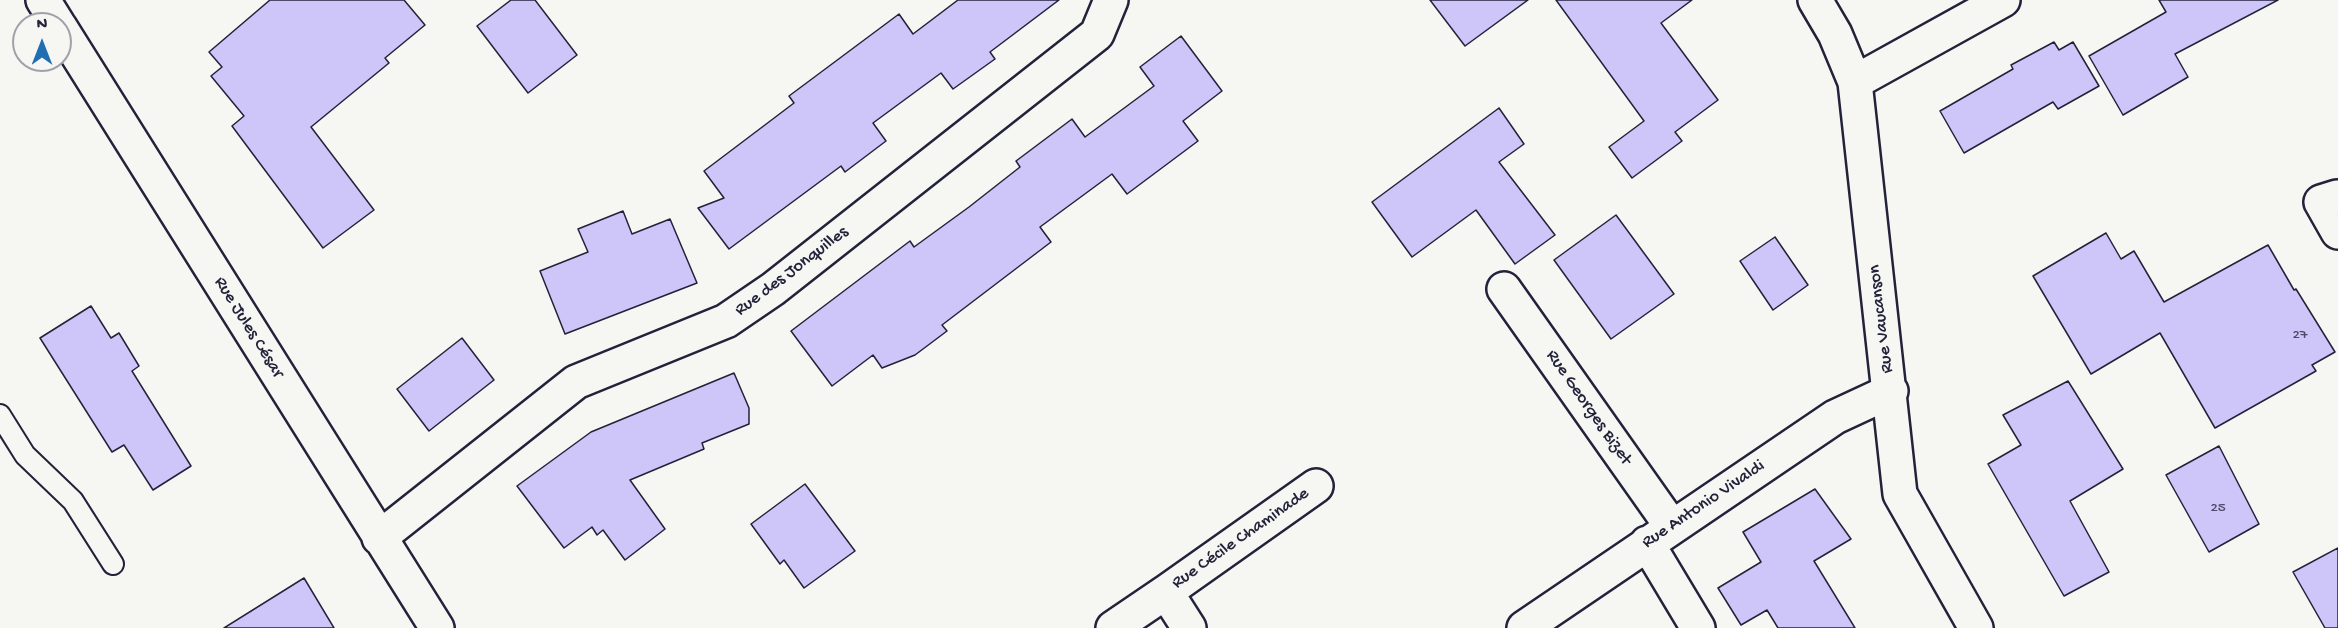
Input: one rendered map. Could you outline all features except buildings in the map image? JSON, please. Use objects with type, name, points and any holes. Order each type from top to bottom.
[{"type":"street","name":"Rue des Jonquilles","points":[[379,538],[576,382],[726,321],[773,289],[1097,34],[1112,0]]},
{"type":"street","name":"Rue Vaucanson","points":[[1815,0],[1835,34],[1855,82],[1891,392],[1900,494],[1976,628]]},
{"type":"street","points":[[1855,82],[2003,0]]},
{"type":"street","name":"Rue Jules César","points":[[72,47],[436,628]]},
{"type":"street","points":[[2337,197],[2321,202],[2338,232]]},
{"type":"street","name":"Rue Georges Bizet","points":[[1504,289],[1660,535],[1698,628]]},
{"type":"street","name":"Rue Antonio Vivaldi","points":[[1524,628],[1835,417],[1891,392]]},
{"type":"street","name":"Rue Cécile Chaminade","points":[[1113,628],[1316,486]]},
{"type":"street","name":"Rue Cécile Chaminade","points":[[1166,592],[1189,628]]},
{"type":"lane","points":[[0,415],[25,455],[73,501],[113,564]]}]
